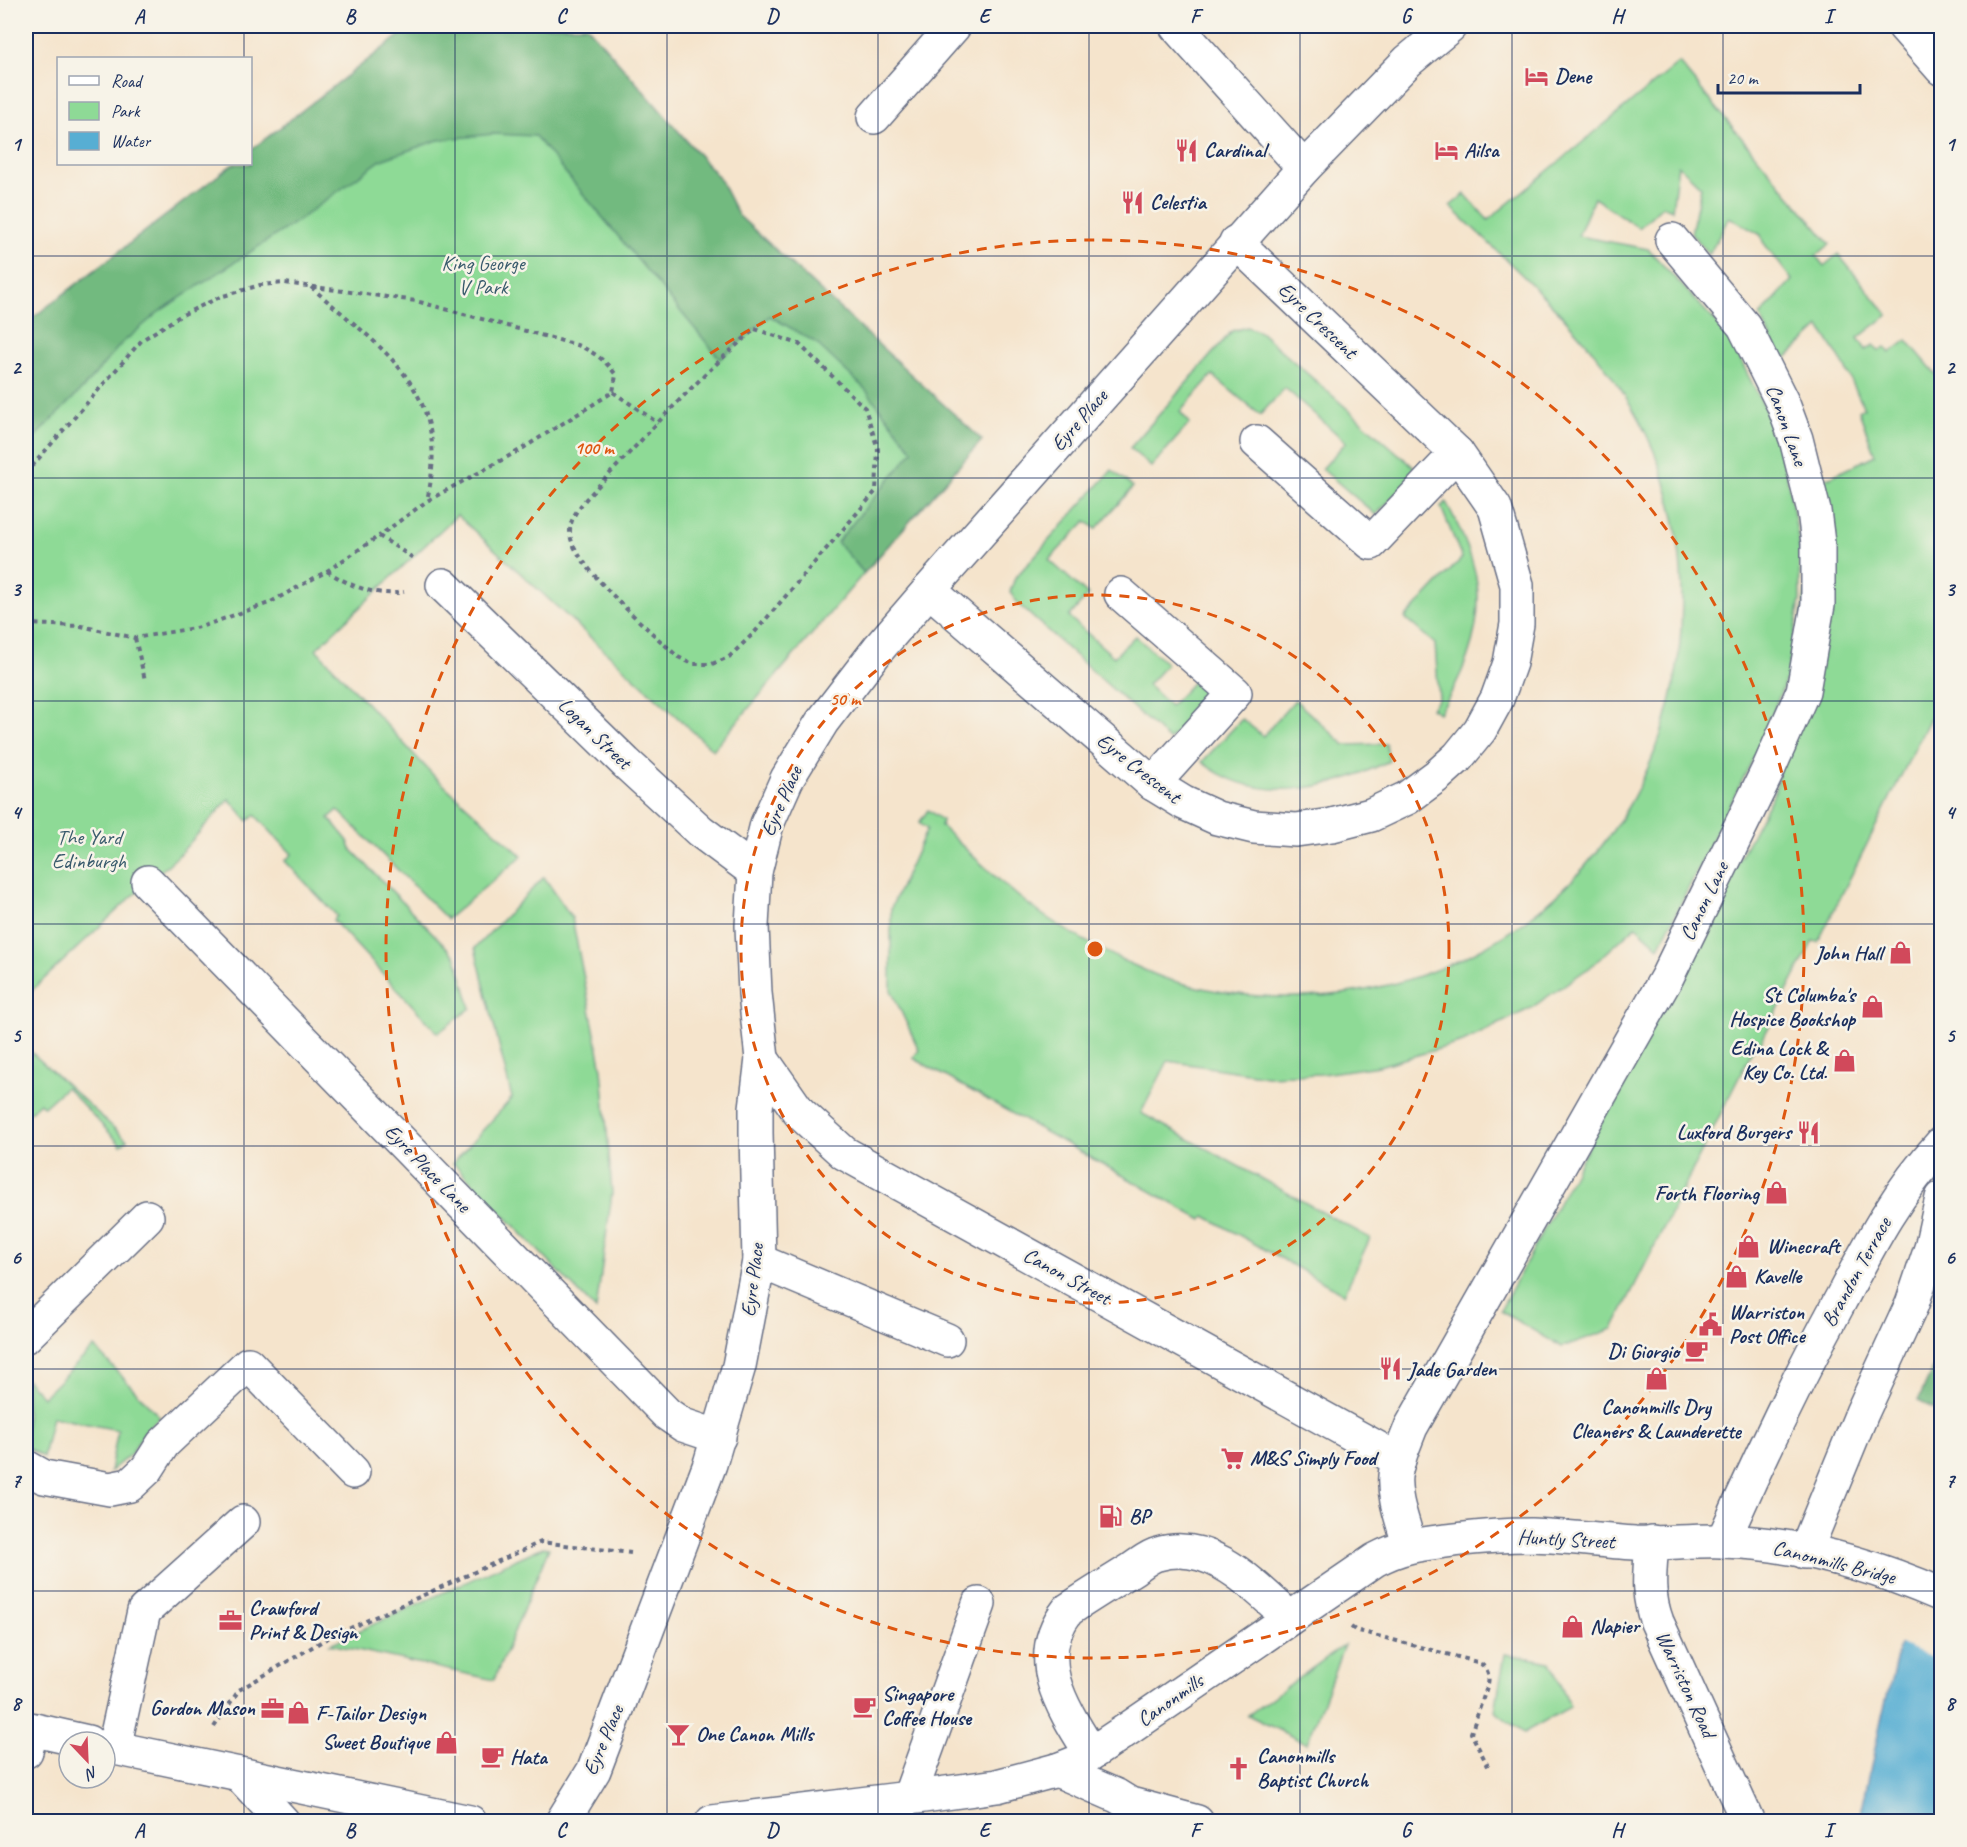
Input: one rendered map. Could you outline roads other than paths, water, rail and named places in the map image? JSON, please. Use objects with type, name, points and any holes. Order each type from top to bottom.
[{"type":"street","points":[[874,117],[954,26]]},
{"type":"street","points":[[1176,26],[1304,168]]},
{"type":"street","name":"Eyre Place","points":[[562,1821],[594,1770],[719,1437],[739,1366],[759,1261],[756,1108],[762,1059],[755,993],[752,926],[755,872],[767,824],[787,779],[816,732],[879,648],[929,590],[1304,168],[1408,61],[1450,26]]},
{"type":"street","points":[[1904,26],[1941,69]]},
{"type":"street","name":"Canon Lane","points":[[1409,1545],[1396,1493],[1395,1476],[1411,1427],[1667,976],[1769,768],[1803,691],[1818,605],[1818,543],[1814,511],[1796,439],[1783,404],[1744,326],[1672,240]]},
{"type":"street","name":"Eyre Crescent","points":[[929,590],[1153,784],[1184,803],[1217,818],[1254,827],[1296,830],[1332,825],[1371,815],[1407,798],[1438,776],[1458,757],[1480,730],[1497,699],[1510,663],[1517,624],[1517,585],[1495,508],[1457,453],[1236,242]]},
{"type":"street","points":[[1257,442],[1371,543],[1457,453]]},
{"type":"street","name":"Logan Street","points":[[443,585],[642,778],[700,831],[755,872]]},
{"type":"street","points":[[1121,594],[1235,693],[1153,784]]},
{"type":"street","name":"Eyre Place Lane","points":[[148,882],[667,1414],[683,1425],[719,1437]]},
{"type":"street","name":"Canon Street","points":[[762,1059],[799,1112],[848,1154],[1399,1460]]},
{"type":"street","name":"Brandon Terrace","points":[[1723,1541],[1758,1462],[1879,1228],[1911,1179],[1941,1143]]},
{"type":"street","points":[[1805,1552],[1862,1413],[1912,1304],[1931,1248],[1941,1198]]},
{"type":"street","points":[[26,1336],[147,1217]]},
{"type":"street","points":[[759,1261],[947,1340]]},
{"type":"street","points":[[26,1467],[44,1477],[110,1489],[130,1485],[147,1469],[163,1444],[248,1364],[353,1472]]},
{"type":"street","points":[[107,1730],[144,1611],[243,1522]]},
{"type":"street","name":"Huntly Street","points":[[1409,1545],[1532,1535],[1638,1543],[1723,1541]]},
{"type":"street","name":"Canonmills Bridge","points":[[1723,1541],[1805,1552],[1861,1565],[1928,1589]]},
{"type":"street","name":"Warriston Road","points":[[1652,1542],[1650,1604],[1748,1821]]},
{"type":"street","name":"Canonmills","points":[[712,1821],[997,1786],[1057,1770],[1080,1761],[1375,1560],[1409,1545]]},
{"type":"street","points":[[1091,1753],[1058,1697],[1050,1667],[1053,1637],[1059,1622],[1068,1610],[1157,1554],[1177,1551],[1213,1558],[1229,1567],[1289,1617]]},
{"type":"street","points":[[909,1798],[979,1605]]},
{"type":"street","points":[[28,1736],[57,1740]]},
{"type":"street","points":[[117,1748],[470,1821]]},
{"type":"street","points":[[1057,1770],[1131,1804],[1197,1821]]},
{"type":"street","points":[[239,1774],[283,1821]]},
{"type":"water","points":[[1941,1574],[1941,1821],[1859,1822],[1900,1645]]},
{"type":"place","name":"Dene","points":[[1537,76]]},
{"type":"place","name":"Cardinal","points":[[1186,150]]},
{"type":"place","name":"Ailsa","points":[[1446,150]]},
{"type":"place","name":"Celestia","points":[[1132,202]]},
{"type":"place","name":"John Hall","points":[[1900,953]]},
{"type":"place","name":"St Columba's Hospice Bookshop","points":[[1873,1007]]},
{"type":"place","name":"Edina Lock & Key Co. Ltd.","points":[[1845,1060]]},
{"type":"place","name":"Luxford Burgers","points":[[1809,1132]]},
{"type":"place","name":"Forth Flooring","points":[[1777,1193]]},
{"type":"place","name":"Winecraft","points":[[1749,1246]]},
{"type":"place","name":"Kavelle","points":[[1736,1276]]},
{"type":"place","name":"Warriston Post Office","points":[[1711,1324]]},
{"type":"place","name":"Di Giorgio","points":[[1697,1351]]},
{"type":"place","name":"Jade Garden","points":[[1390,1369]]},
{"type":"place","name":"Canonmills Dry Cleaners & Launderette","points":[[1656,1379]]},
{"type":"place","name":"M&S Simply Food","points":[[1232,1458]]},
{"type":"place","name":"BP","points":[[1111,1516]]},
{"type":"place","name":"Crawford Print & Design","points":[[231,1620]]},
{"type":"place","name":"Napier","points":[[1572,1626]]},
{"type":"place","name":"Singapore Coffee House","points":[[864,1706]]},
{"type":"place","name":"Gordon Mason","points":[[273,1708]]},
{"type":"place","name":"F-Tailor Design","points":[[298,1713]]},
{"type":"place","name":"One Canon Mills","points":[[678,1734]]},
{"type":"place","name":"Sweet Boutique","points":[[447,1742]]},
{"type":"place","name":"Hata","points":[[492,1757]]},
{"type":"place","name":"Canonmills Baptist Church","points":[[1239,1768]]},
{"type":"park label","name":"King George V Park","points":[[483,275]]},
{"type":"park label","name":"The Yard Edinburgh","points":[[89,849]]}]
